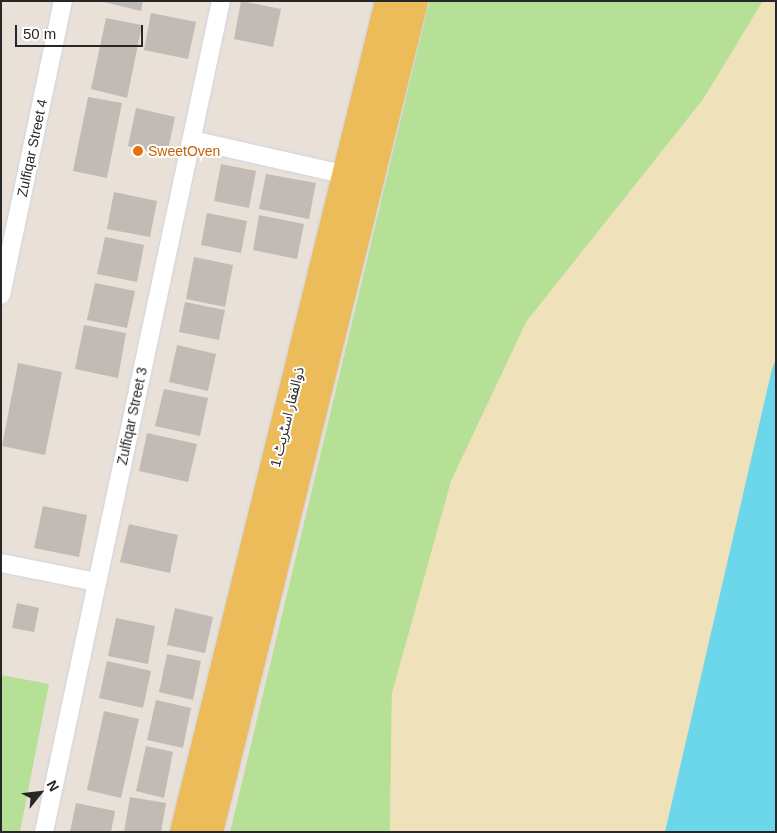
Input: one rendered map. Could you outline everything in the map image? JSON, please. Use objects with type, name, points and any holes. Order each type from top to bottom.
[{"type":"main road","name":"ذوالفقار اسٹریٹ 1","points":[[184,832],[389,1]]},
{"type":"main road","name":"ذوالفقار اسٹریٹ 1","points":[[209,832],[414,1]]},
{"type":"street","name":"Zulfiqar Street 4","points":[[1,295],[63,1]]},
{"type":"street","name":"Zulfiqar Street 3","points":[[44,832],[221,1]]},
{"type":"street","points":[[192,140],[346,175]]},
{"type":"street","points":[[1,563],[96,582]]},
{"type":"green space","points":[[429,1],[763,1],[704,98],[392,693],[390,832],[230,832]]},
{"type":"green space","points":[[1,675],[49,684],[20,832],[1,832]]},
{"type":"sand","points":[[763,1],[776,1],[776,359],[665,832],[390,832],[392,693],[451,481],[526,322],[704,98]]},
{"type":"water","points":[[776,359],[776,832],[665,832],[772,369]]},
{"type":"building","points":[[100,1],[143,1],[141,11]]},
{"type":"building","points":[[241,1],[281,9],[273,47],[234,39]]},
{"type":"building","points":[[151,13],[196,22],[188,59],[144,50]]},
{"type":"building","points":[[106,18],[142,25],[127,98],[91,89]]},
{"type":"building","points":[[88,97],[122,103],[107,178],[73,171]]},
{"type":"building","points":[[136,108],[175,117],[167,155],[128,146]]},
{"type":"building","points":[[221,164],[256,171],[249,208],[214,201]]},
{"type":"building","points":[[266,174],[316,183],[309,219],[259,209]]},
{"type":"building","points":[[114,192],[157,201],[150,237],[107,229]]},
{"type":"building","points":[[207,213],[247,221],[241,253],[201,245]]},
{"type":"building","points":[[259,215],[304,224],[297,259],[253,250]]},
{"type":"building","points":[[105,237],[144,245],[137,282],[97,274]]},
{"type":"building","points":[[194,257],[233,265],[225,307],[186,299]]},
{"type":"building","points":[[95,283],[135,291],[127,328],[87,320]]},
{"type":"building","points":[[185,302],[225,310],[219,340],[179,332]]},
{"type":"building","points":[[84,325],[126,333],[118,378],[75,369]]},
{"type":"building","points":[[177,345],[216,354],[208,391],[169,382]]},
{"type":"building","points":[[18,363],[62,372],[45,455],[2,446]]},
{"type":"building","points":[[164,389],[208,398],[200,436],[155,426]]},
{"type":"building","points":[[147,433],[197,444],[188,482],[139,471]]},
{"type":"building","points":[[43,506],[87,515],[79,557],[34,548]]},
{"type":"building","points":[[129,524],[178,535],[170,573],[120,562]]},
{"type":"building","points":[[17,603],[39,608],[34,632],[12,628]]},
{"type":"building","points":[[175,608],[213,617],[205,653],[167,645]]},
{"type":"building","points":[[116,618],[155,626],[148,664],[108,656]]},
{"type":"building","points":[[167,654],[201,661],[193,700],[159,692]]},
{"type":"building","points":[[107,661],[151,671],[143,708],[99,698]]},
{"type":"building","points":[[156,700],[191,708],[183,748],[147,740]]},
{"type":"building","points":[[104,711],[139,719],[121,798],[87,790]]},
{"type":"building","points":[[146,746],[173,752],[164,798],[136,791]]},
{"type":"building","points":[[130,797],[166,803],[161,832],[124,832]]},
{"type":"building","points":[[76,803],[115,811],[111,832],[70,832]]},
{"type":"place","name":"SweetOven","points":[[138,151]]}]
